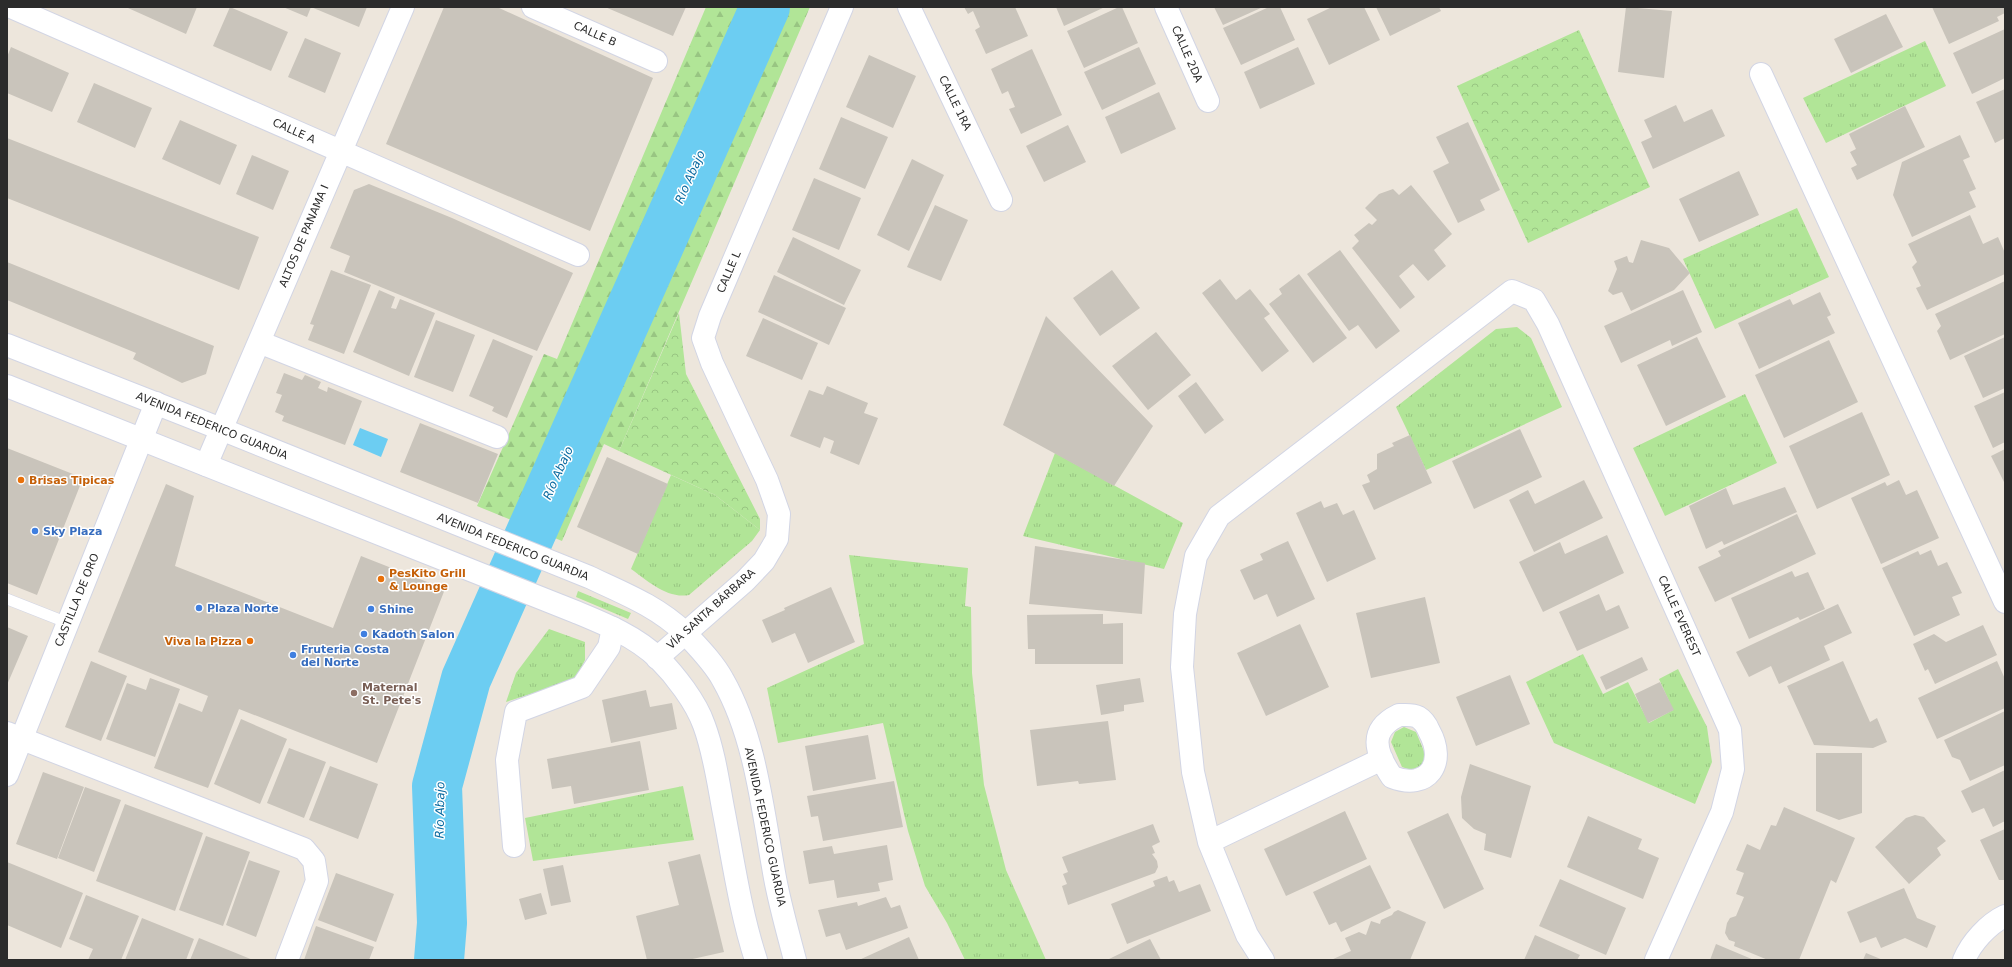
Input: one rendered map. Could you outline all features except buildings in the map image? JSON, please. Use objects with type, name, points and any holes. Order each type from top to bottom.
[{"type":"street","name":"CALLE A","points":[[11,7],[578,254]]},
{"type":"street","name":"ALTOS DE PANAMA I","points":[[206,465],[403,7]]},
{"type":"street","name":"CALLE B","points":[[534,7],[656,61]]},
{"type":"street","name":"CALLE 2DA","points":[[1166,7],[1208,101]]},
{"type":"street","name":"CALLE L","points":[[777,539],[780,514],[767,480],[712,363],[703,338],[710,316],[844,10]]},
{"type":"street","name":"CALLE 1RA","points":[[907,10],[1001,200]]},
{"type":"street","points":[[1761,74],[2005,602]]},
{"type":"street","name":"CALLE EVEREST","points":[[1209,842],[1192,772],[1182,667],[1185,614],[1196,556],[1219,516],[1512,291],[1534,300],[1548,324],[1730,730],[1733,769],[1722,812],[1656,960]]},
{"type":"street","points":[[259,342],[497,437]]},
{"type":"street","name":"AVENIDA FEDERICO GUARDIA","points":[[7,345],[156,403],[589,577],[641,601],[684,633],[704,654],[723,679],[739,715],[757,781],[775,880],[795,960]]},
{"type":"street","points":[[7,386],[576,612],[613,628],[636,641],[657,658],[680,682],[704,724],[717,775],[735,870],[756,960]]},
{"type":"street","name":"CASTILLA DE ORO","points":[[7,775],[14,736],[68,623],[156,403]]},
{"type":"street","name":"VÍA SANTA BÁRBARA","points":[[657,658],[745,580],[764,561],[777,539]]},
{"type":"street","points":[[514,846],[507,760],[516,712],[582,687],[609,647],[613,628]]},
{"type":"street","points":[[14,736],[304,849],[314,861],[317,881],[286,960]]},
{"type":"street","points":[[1263,960],[1247,935],[1209,842],[1382,759]]},
{"type":"street","points":[[1964,960],[1967,953],[1982,934],[1998,919],[2005,916]]},
{"type":"lane","points":[[7,599],[68,623]]},
{"type":"green space","points":[[706,7],[810,7],[619,451],[604,444],[562,541],[477,506],[544,354],[557,359]]},
{"type":"green space","points":[[1579,30],[1650,187],[1528,243],[1457,86]]},
{"type":"green space","points":[[1925,41],[1946,86],[1826,143],[1803,98]]},
{"type":"green space","points":[[1797,208],[1829,277],[1715,329],[1683,259]]},
{"type":"green space","points":[[679,313],[686,374],[760,519],[760,530],[715,495],[619,451]]},
{"type":"green space","points":[[1517,327],[1531,338],[1562,407],[1426,470],[1396,407],[1496,329]]},
{"type":"green space","points":[[1745,394],[1777,463],[1665,516],[1633,448]]},
{"type":"green space","points":[[1055,453],[1183,523],[1164,569],[1023,536]]},
{"type":"green space","points":[[671,475],[715,495],[760,530],[752,541],[689,595],[681,596],[665,592],[651,584],[631,569]]},
{"type":"green space","points":[[849,555],[968,568],[965,606],[971,607],[972,673],[984,785],[1006,870],[1046,960],[965,960],[947,923],[925,886],[908,831],[883,723],[778,743],[767,688],[864,644]]},
{"type":"green space","points":[[578,591],[631,613],[628,619],[576,597]]},
{"type":"green space","points":[[549,629],[585,642],[585,660],[575,680],[506,702],[516,673]]},
{"type":"green space","points":[[1583,654],[1603,694],[1628,682],[1649,723],[1673,710],[1659,679],[1678,669],[1707,727],[1712,762],[1695,804],[1554,743],[1526,682]]},
{"type":"green space","points":[[1404,727],[1416,732],[1426,756],[1421,766],[1411,770],[1402,767],[1391,742],[1395,732]]},
{"type":"green space","points":[[683,786],[694,840],[533,861],[525,818]]},
{"type":"water","points":[[360,428],[388,439],[381,457],[353,445]]},
{"type":"waterway","name":"Río Abajo","points":[[439,960],[442,923],[437,786],[466,679],[765,7]]},
{"type":"place","name":"Brisas Tipicas","points":[[21,480]]},
{"type":"place","name":"Sky Plaza","points":[[35,531]]},
{"type":"place","name":"PesKito Grill & Lounge","points":[[381,579]]},
{"type":"place","name":"Plaza Norte","points":[[199,608]]},
{"type":"place","name":"Shine","points":[[371,609]]},
{"type":"place","name":"Kadoth Salon","points":[[364,634]]},
{"type":"place","name":"Viva la Pizza","points":[[250,641]]},
{"type":"place","name":"Fruteria Costa del Norte","points":[[293,655]]},
{"type":"place","name":"Maternal St. Pete's","points":[[354,693]]}]
